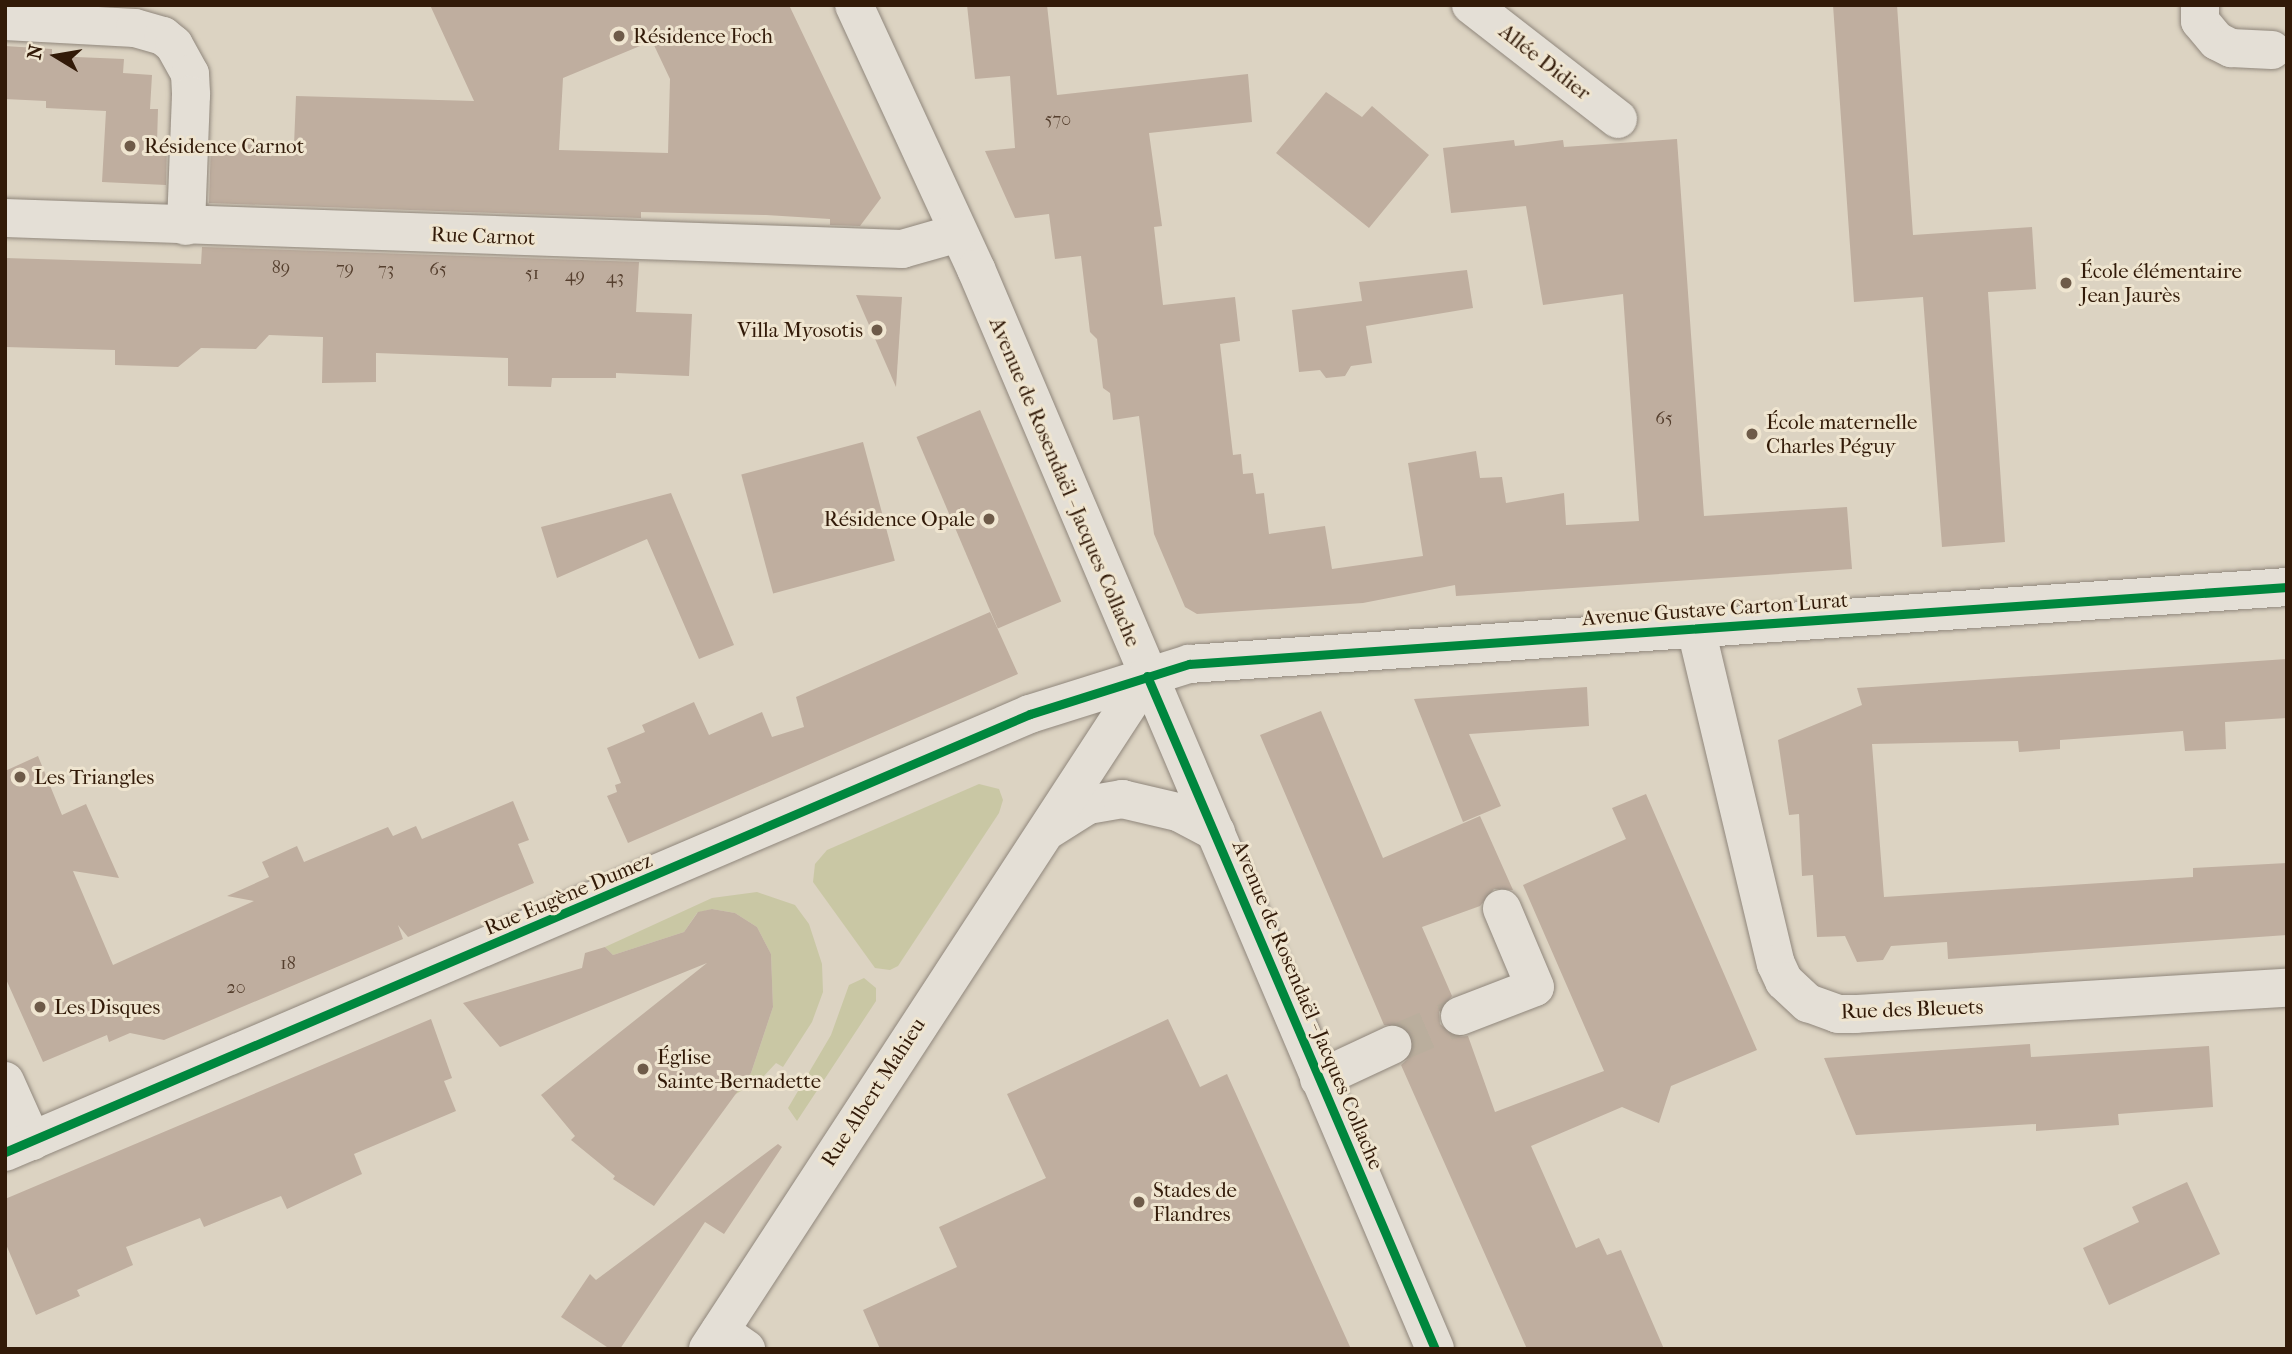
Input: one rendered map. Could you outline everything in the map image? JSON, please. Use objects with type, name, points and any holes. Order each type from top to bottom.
[{"type":"street","name":"Avenue de Rosendaël - Jacques Collache","points":[[854,5],[958,233],[1435,1349]]},
{"type":"street","name":"Allée Didier","points":[[1471,5],[1618,119]]},
{"type":"street","points":[[2200,5],[2203,27],[2217,41],[2231,48],[2272,50]]},
{"type":"street","points":[[5,21],[135,28],[163,36],[174,45],[190,74],[186,226]]},
{"type":"street","name":"Rue Carnot","points":[[5,218],[902,249],[958,233]]},
{"type":"street","name":"Avenue Gustave Carton Lurat","points":[[1147,676],[1223,659],[2287,587]]},
{"type":"street","name":"Rue des Bleuets","points":[[1696,629],[1776,964],[1784,981],[1808,1003],[1838,1014],[1856,1014],[2287,988]]},
{"type":"street","name":"Rue Albert Mahieu","points":[[725,1343],[1040,837],[1147,676]]},
{"type":"street","name":"Rue Eugène Dumez","points":[[18,1147],[1030,714],[1147,676]]},
{"type":"street","name":"Rue Albert Mahieu","points":[[1040,837],[1088,805],[1122,799],[1178,812],[1216,832]]},
{"type":"street","points":[[1460,1016],[1535,986],[1502,909]]},
{"type":"street","points":[[1319,1079],[1392,1045]]},
{"type":"street","points":[[5,1082],[18,1147]]},
{"type":"shaded area","points":[[979,784],[999,789],[1003,800],[999,813],[898,966],[890,970],[875,968],[813,882],[815,864],[827,850]]},
{"type":"shaded area","points":[[757,892],[795,905],[809,924],[822,964],[823,992],[812,1022],[783,1067],[776,1063],[760,1080],[729,1098],[751,1073],[773,1007],[771,954],[757,927],[735,913],[712,909],[697,913],[684,932],[613,955],[605,947],[712,898]]},
{"type":"shaded area","points":[[864,978],[876,988],[876,1001],[797,1121],[788,1108],[831,1035],[849,985]]},
{"type":"building","points":[[430,5],[789,5],[881,198],[860,226],[830,225],[830,219],[766,215],[641,212],[641,218],[209,203],[211,144],[294,145],[296,96],[474,101]],"holes":[[[652,41],[670,79],[668,153],[559,150],[563,78]]]},
{"type":"building","points":[[967,5],[1047,5],[1057,95],[1248,74],[1252,122],[1149,133],[1162,226],[1154,227],[1163,305],[1235,297],[1240,341],[1220,344],[1233,455],[1241,454],[1243,474],[1253,473],[1256,494],[1264,493],[1269,534],[1325,526],[1332,569],[1423,556],[1408,463],[1476,451],[1480,478],[1502,477],[1506,503],[1564,493],[1566,525],[1639,521],[1623,294],[1543,305],[1526,206],[1451,213],[1443,148],[1514,140],[1515,146],[1563,140],[1564,147],[1677,139],[1704,516],[1847,507],[1852,569],[1456,596],[1455,585],[1363,603],[1197,614],[1185,607],[1154,534],[1139,416],[1113,420],[1110,393],[1103,388],[1097,339],[1090,332],[1081,256],[1055,259],[1049,214],[1015,218],[985,151],[1015,148],[1010,76],[975,79]]},
{"type":"building","points":[[1833,5],[1897,5],[1913,235],[2032,227],[2036,289],[1988,292],[2005,542],[1942,547],[1923,297],[1854,302]]},
{"type":"building","name":"Résidence Carnot","points":[[5,46],[52,49],[52,56],[124,59],[123,73],[152,75],[150,109],[158,109],[157,143],[167,143],[166,185],[102,182],[106,111],[46,108],[46,101],[5,99]]},
{"type":"building","points":[[1326,92],[1362,117],[1372,106],[1429,155],[1369,228],[1276,153]]},
{"type":"building","points":[[202,247],[639,262],[636,312],[692,314],[689,376],[616,373],[616,378],[552,378],[551,387],[508,386],[508,358],[376,353],[376,382],[322,383],[323,337],[269,335],[256,349],[201,348],[178,367],[115,365],[115,350],[5,347],[5,258],[201,264]]},
{"type":"building","points":[[1467,270],[1473,308],[1366,326],[1372,363],[1351,366],[1345,376],[1326,378],[1320,370],[1299,372],[1292,310],[1362,301],[1359,282]]},
{"type":"building","points":[[856,295],[902,297],[896,387]]},
{"type":"building","points":[[980,410],[1061,601],[998,628],[916,437]]},
{"type":"building","points":[[863,442],[895,561],[773,593],[741,475]]},
{"type":"building","points":[[671,493],[734,645],[699,659],[647,539],[557,578],[541,527]]},
{"type":"building","points":[[990,612],[1018,674],[628,843],[607,796],[617,792],[615,785],[621,783],[607,748],[645,732],[642,725],[694,702],[709,735],[762,712],[772,737],[804,727],[796,697]]},
{"type":"building","points":[[2287,659],[2287,718],[2225,722],[2226,749],[2185,751],[2183,731],[2060,740],[2060,749],[2019,752],[2018,741],[1872,744],[1884,897],[2193,877],[2193,868],[2287,863],[2287,935],[1948,959],[1947,942],[1891,946],[1883,960],[1857,962],[1845,936],[1817,937],[1813,875],[1802,876],[1799,814],[1789,815],[1778,740],[1862,705],[1857,688]]},
{"type":"building","points":[[1587,687],[1589,726],[1469,734],[1501,806],[1463,822],[1414,699]]},
{"type":"building","points":[[1321,711],[1383,858],[1480,816],[1513,890],[1494,889],[1480,906],[1422,927],[1452,996],[1439,1012],[1440,1024],[1456,1037],[1468,1036],[1495,1112],[1604,1071],[1523,885],[1626,839],[1612,808],[1646,794],[1757,1050],[1671,1086],[1659,1123],[1622,1107],[1531,1146],[1576,1248],[1599,1238],[1607,1255],[1621,1250],[1664,1349],[1527,1349],[1401,1065],[1410,1057],[1412,1036],[1404,1027],[1384,1025],[1260,735]]},
{"type":"building","points":[[38,756],[62,815],[86,804],[119,878],[73,871],[113,965],[254,901],[227,896],[269,877],[262,862],[297,846],[304,862],[388,827],[393,836],[416,826],[422,839],[513,801],[529,840],[518,844],[534,883],[408,937],[398,925],[403,939],[164,1040],[130,1033],[109,1042],[107,1035],[43,1062],[5,977],[5,771]]},
{"type":"building","name":"Église Sainte-Bernadette","points":[[712,909],[735,913],[757,927],[771,954],[773,1007],[751,1073],[654,1206],[613,1179],[615,1176],[571,1140],[575,1136],[541,1095],[707,963],[500,1047],[463,1003],[582,968],[585,953],[605,947],[613,955],[684,932],[698,912]]},
{"type":"building","points":[[431,1019],[452,1078],[444,1081],[456,1111],[354,1154],[362,1174],[287,1209],[281,1196],[204,1227],[200,1218],[126,1247],[133,1265],[77,1290],[80,1296],[36,1315],[5,1242],[5,1199]]},
{"type":"building","name":"Stades de Flandres","points":[[1168,1019],[1200,1087],[1227,1074],[1351,1349],[880,1349],[863,1310],[957,1267],[939,1227],[1046,1178],[1007,1094]]},
{"type":"building","points":[[2030,1044],[2031,1057],[2209,1046],[2213,1107],[2118,1114],[2119,1125],[2036,1131],[2036,1124],[1856,1135],[1824,1058]]},
{"type":"building","points":[[778,1144],[782,1147],[724,1234],[705,1222],[620,1349],[610,1349],[561,1317],[590,1274],[596,1280]]},
{"type":"building","points":[[2187,1182],[2220,1254],[2109,1305],[2083,1248],[2139,1222],[2132,1207]]},
{"type":"tunnel","points":[[1392,1045],[1460,1016]]},
{"type":"cycle path","points":[[5,1152],[1030,714],[1189,664],[2287,587]]},
{"type":"cycle path","points":[[1147,676],[1435,1349]]},
{"type":"place","name":"Résidence Foch","points":[[619,36]]},
{"type":"place","name":"Résidence Carnot","points":[[130,146]]},
{"type":"place","name":"École élémentaire Jean Jaurès","points":[[2066,283]]},
{"type":"place","name":"Villa Myosotis","points":[[877,330]]},
{"type":"place","name":"École maternelle Charles Péguy","points":[[1752,434]]},
{"type":"place","name":"Résidence Opale","points":[[989,519]]},
{"type":"place","name":"Les Triangles","points":[[20,777]]},
{"type":"place","name":"Les Disques","points":[[40,1007]]},
{"type":"place","name":"Église Sainte-Bernadette","points":[[643,1069]]},
{"type":"place","name":"Stades de Flandres","points":[[1139,1202]]}]
